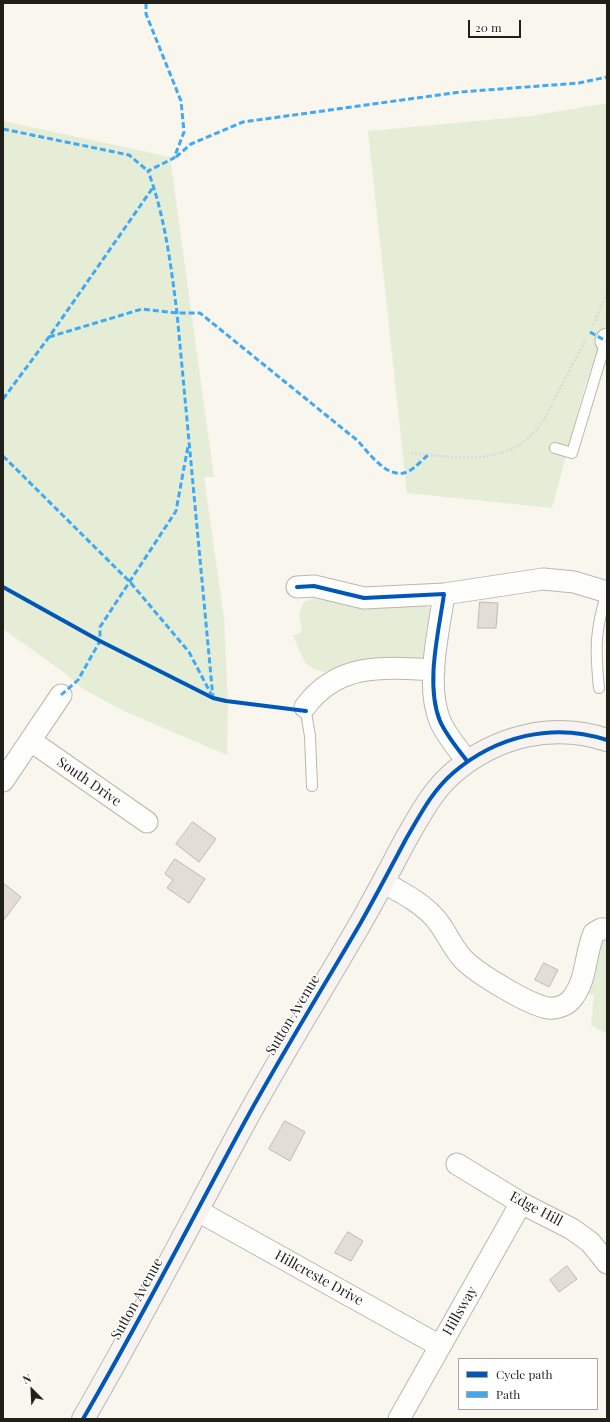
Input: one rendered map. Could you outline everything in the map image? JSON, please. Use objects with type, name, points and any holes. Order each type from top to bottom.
[{"type":"street","points":[[297,586],[314,586],[364,598],[444,594],[543,579],[574,582],[607,592]]},
{"type":"street","points":[[444,594],[434,670],[434,696],[440,720],[467,761]]},
{"type":"street","points":[[305,707],[313,695],[324,686],[347,674],[388,667],[434,670]]},
{"type":"street","points":[[3,781],[61,695]]},
{"type":"street","name":"Sutton Avenue","points":[[83,1419],[288,1044],[361,922],[434,793],[467,761],[495,745],[535,734],[561,732],[582,733],[607,740]]},
{"type":"street","name":"South Drive","points":[[31,741],[147,822]]},
{"type":"street","points":[[383,882],[434,916],[458,954],[470,966],[535,1004],[548,1008],[558,1008],[566,1005],[574,996],[581,984],[594,933],[600,929],[607,929]]},
{"type":"street","name":"Edge Hill","points":[[457,1164],[521,1203],[572,1229],[590,1242],[607,1263]]},
{"type":"street","name":"Hillsway","points":[[399,1419],[521,1203]]},
{"type":"street","name":"Hillcreste Drive","points":[[198,1211],[440,1346]]},
{"type":"lane","points":[[555,448],[572,453],[598,337]]},
{"type":"lane","points":[[599,688],[595,652],[598,620],[607,592]]},
{"type":"lane","points":[[305,707],[310,736],[312,786]]},
{"type":"path","points":[[412,453],[486,457],[506,451],[521,444],[535,433],[598,337],[607,293]]},
{"type":"green space","points":[[607,103],[607,327],[585,385],[552,508],[407,493],[368,131],[531,116]]},
{"type":"green space","points":[[3,121],[170,157],[214,477],[204,477],[224,618],[228,704],[227,755],[126,712],[83,689],[62,671],[3,629]]},
{"type":"green space","points":[[317,597],[426,605],[431,610],[425,658],[329,673],[316,670],[305,663],[293,636],[302,632],[299,614],[304,602]]},
{"type":"green space","points":[[607,933],[607,1034],[591,1025],[594,995],[581,993],[595,942]]},
{"type":"building","points":[[480,602],[498,603],[496,628],[478,628]]},
{"type":"building","points":[[193,822],[216,839],[199,862],[176,844]]},
{"type":"building","points":[[175,859],[205,879],[189,903],[167,888],[173,880],[165,874]]},
{"type":"building","points":[[3,883],[21,897],[3,921]]},
{"type":"building","points":[[544,963],[558,970],[549,987],[535,980]]},
{"type":"building","points":[[285,1121],[305,1132],[290,1161],[269,1149]]},
{"type":"building","points":[[348,1232],[363,1241],[351,1261],[335,1253]]},
{"type":"building","points":[[567,1266],[577,1279],[559,1292],[550,1280]]},
{"type":"marked path","points":[[146,3],[146,14],[181,101],[184,132],[174,158],[148,171],[163,223],[170,259],[177,313],[213,698]]},
{"type":"marked path","points":[[176,157],[191,144],[243,122],[460,92],[579,83],[607,77]]},
{"type":"marked path","points":[[3,129],[129,155],[148,171]]},
{"type":"marked path","points":[[3,399],[49,337],[154,186]]},
{"type":"marked path","points":[[49,337],[142,309],[177,313],[200,313],[358,441],[374,459],[387,470],[394,473],[409,471],[428,455]]},
{"type":"marked path","points":[[590,332],[606,341]]},
{"type":"marked path","points":[[61,695],[78,680],[100,641],[100,627],[176,511],[188,446]]},
{"type":"marked path","points":[[3,456],[130,582],[189,652],[211,694]]},
{"type":"cycle path","points":[[297,587],[314,586],[364,598],[444,594],[434,658],[433,674],[436,706],[440,721],[445,731],[467,761]]},
{"type":"cycle path","points":[[3,587],[100,641],[213,698],[306,711]]},
{"type":"cycle path","points":[[83,1419],[144,1310],[257,1100],[360,924],[421,812],[433,795],[453,773],[470,760],[506,742],[526,736],[566,732],[607,740]]}]
